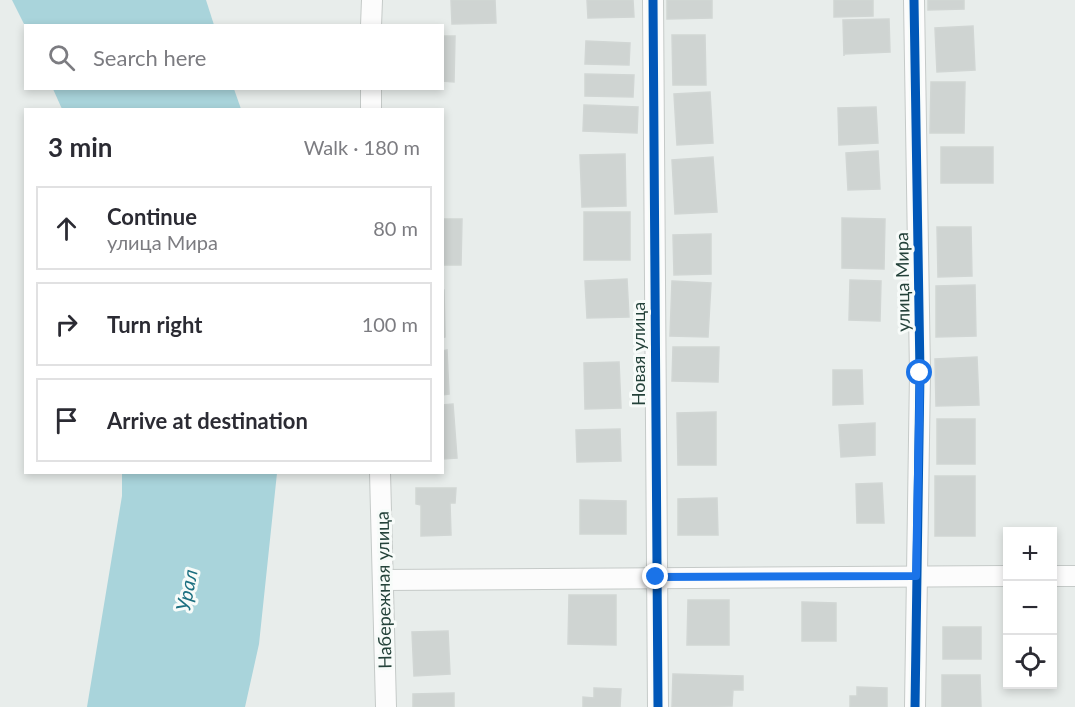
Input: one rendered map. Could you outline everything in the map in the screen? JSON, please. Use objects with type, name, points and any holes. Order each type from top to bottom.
[{"type":"street","points":[[371,24],[372,0]]},
{"type":"street","name":"Новая улица","points":[[653,0],[658,707]]},
{"type":"street","name":"улица Мира","points":[[914,0],[920,373],[915,707]]},
{"type":"street","points":[[371,90],[371,108]]},
{"type":"street","name":"Набережная улица","points":[[380,474],[386,707]]},
{"type":"street","points":[[382,580],[1003,576]]},
{"type":"street","points":[[1057,576],[1075,576]]},
{"type":"water","points":[[12,0],[206,0],[214,24],[24,24]]},
{"type":"water","points":[[53,90],[234,90],[241,108],[62,108]]},
{"type":"water","name":"Урал","points":[[122,474],[277,474],[259,644],[245,707],[87,707],[122,496]]},
{"type":"building","points":[[451,0],[495,0],[496,23],[452,24]]},
{"type":"building","points":[[587,0],[633,0],[634,17],[588,18]]},
{"type":"building","points":[[667,0],[712,0],[712,18],[667,19]]},
{"type":"building","points":[[834,0],[873,0],[873,16],[834,17]]},
{"type":"building","points":[[928,0],[964,0],[964,9],[928,10]]},
{"type":"building","points":[[889,19],[890,52],[844,54],[844,56],[843,20]]},
{"type":"building","points":[[973,26],[975,70],[937,72],[935,28]]},
{"type":"building","points":[[672,35],[705,35],[706,85],[673,85]]},
{"type":"building","points":[[444,36],[455,36],[454,82],[444,81]]},
{"type":"building","points":[[586,41],[630,43],[629,65],[585,64]]},
{"type":"building","points":[[585,74],[634,75],[633,97],[585,96]]},
{"type":"building","points":[[931,82],[965,82],[964,133],[930,133]]},
{"type":"building","points":[[710,92],[713,143],[677,145],[674,94]]},
{"type":"building","points":[[584,105],[638,107],[637,133],[583,131]]},
{"type":"building","points":[[876,107],[878,143],[839,145],[838,108]]},
{"type":"building","points":[[941,147],[993,147],[993,183],[941,183]]},
{"type":"building","points":[[878,151],[880,189],[848,190],[846,153]]},
{"type":"building","points":[[625,154],[626,206],[582,207],[580,155]]},
{"type":"building","points":[[713,157],[717,212],[675,214],[672,160]]},
{"type":"building","points":[[584,212],[630,212],[630,260],[584,260]]},
{"type":"building","points":[[842,218],[885,219],[884,269],[842,268]]},
{"type":"building","points":[[444,219],[462,219],[461,265],[444,265]]},
{"type":"building","points":[[937,227],[971,227],[972,276],[938,277]]},
{"type":"building","points":[[711,234],[711,274],[674,275],[673,235]]},
{"type":"building","points":[[627,279],[629,317],[587,318],[585,281]]},
{"type":"building","points":[[850,280],[881,281],[880,321],[849,320]]},
{"type":"building","points":[[672,281],[711,283],[708,337],[670,336]]},
{"type":"building","points":[[975,285],[976,336],[936,337],[936,286]]},
{"type":"building","points":[[444,290],[445,337],[444,337]]},
{"type":"building","points":[[673,347],[719,347],[718,382],[672,381]]},
{"type":"building","points":[[447,350],[449,394],[444,395],[444,351]]},
{"type":"building","points":[[977,357],[979,405],[936,406],[935,359]]},
{"type":"building","points":[[619,362],[621,408],[585,409],[584,363]]},
{"type":"building","points":[[833,370],[862,370],[863,404],[833,405]]},
{"type":"building","points":[[453,404],[457,458],[444,459],[444,405]]},
{"type":"building","points":[[716,412],[716,465],[678,465],[677,413]]},
{"type":"building","points":[[937,419],[975,419],[975,464],[937,464]]},
{"type":"building","points":[[875,423],[875,455],[841,457],[839,425]]},
{"type":"building","points":[[620,429],[621,461],[577,462],[576,430]]},
{"type":"building","points":[[935,476],[975,476],[975,536],[935,536]]},
{"type":"building","points":[[882,483],[884,523],[857,523],[856,484]]},
{"type":"building","points":[[416,488],[456,488],[455,503],[450,503],[451,535],[421,536],[421,505],[416,504]]},
{"type":"building","points":[[717,498],[718,535],[678,535],[678,499]]},
{"type":"building","points":[[580,500],[626,501],[626,534],[580,534]]},
{"type":"building","points":[[569,595],[616,595],[616,645],[568,644]]},
{"type":"building","points":[[688,600],[729,600],[729,645],[687,645]]},
{"type":"building","points":[[802,602],[836,603],[836,641],[802,641]]},
{"type":"building","points":[[943,627],[981,627],[981,659],[943,659]]},
{"type":"building","points":[[448,631],[450,674],[414,676],[412,632]]},
{"type":"building","points":[[673,674],[743,676],[743,690],[733,690],[732,706],[672,707]]},
{"type":"building","points":[[942,675],[980,675],[981,707],[942,707]]},
{"type":"building","points":[[857,687],[887,688],[887,707],[850,707],[850,696],[857,696]]},
{"type":"building","points":[[594,688],[621,689],[620,707],[583,707],[583,697],[594,698]]},
{"type":"building","points":[[454,693],[454,707],[413,707],[413,694]]},
{"type":"cycle path","points":[[653,0],[658,707]]},
{"type":"cycle path","points":[[914,0],[920,373],[915,707]]},
{"type":"route","points":[[656,577],[916,576],[920,373]]}]
